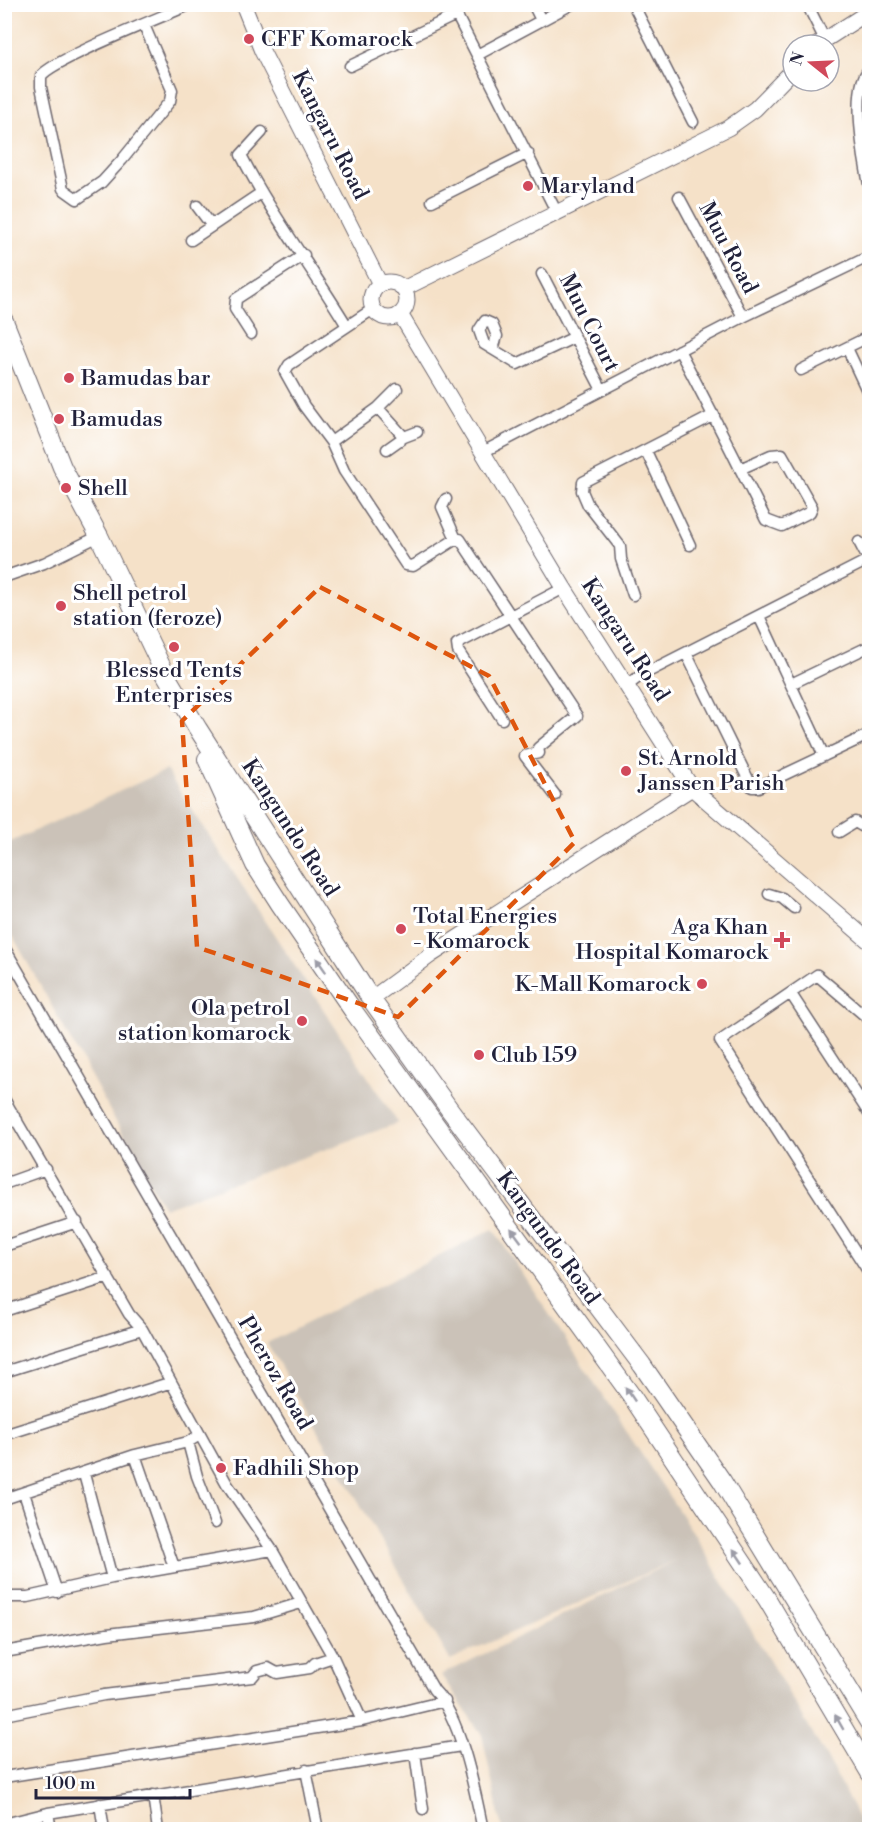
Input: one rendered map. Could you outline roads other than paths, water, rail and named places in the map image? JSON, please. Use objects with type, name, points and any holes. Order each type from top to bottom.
[{"type":"highway","name":"Kangundo Road","points":[[4,321],[62,467],[99,536],[164,672],[198,729],[371,999],[450,1110],[642,1365],[716,1472],[870,1724]]},
{"type":"highway","name":"Kangundo Road","points":[[198,729],[210,766],[255,865],[280,904],[354,1012],[631,1395],[767,1599],[870,1773]]},
{"type":"main road","name":"Kangaru Road","points":[[243,4],[262,51],[380,284]]},
{"type":"main road","points":[[835,33],[870,11]]},
{"type":"main road","points":[[403,289],[742,120],[781,82]]},
{"type":"main road","points":[[395,283],[403,289],[406,305],[400,314],[388,318],[373,309],[371,298],[380,284],[395,283]]},
{"type":"main road","name":"Kangaru Road","points":[[400,314],[481,453],[564,588],[692,788],[870,942]]},
{"type":"main road","points":[[371,999],[431,955],[692,788]]},
{"type":"street","points":[[144,25],[171,90],[170,101],[102,182],[77,199],[69,196],[63,189],[41,87],[41,76],[51,66],[191,4]]},
{"type":"street","points":[[533,4],[540,20]]},
{"type":"street","points":[[479,54],[572,4]]},
{"type":"street","points":[[633,4],[693,122]]},
{"type":"street","points":[[807,4],[817,33]]},
{"type":"street","points":[[350,66],[453,10],[479,54],[557,213]]},
{"type":"street","points":[[870,69],[863,78],[859,121],[870,189]]},
{"type":"street","points":[[262,132],[241,154],[261,193],[304,255],[348,326]]},
{"type":"street","points":[[432,201],[528,153]]},
{"type":"street","points":[[191,240],[261,193]]},
{"type":"street","name":"Muu Road","points":[[679,197],[743,317]]},
{"type":"street","points":[[197,206],[209,222],[219,222]]},
{"type":"street","points":[[251,334],[235,309],[236,299],[304,255]]},
{"type":"street","points":[[481,453],[743,317],[870,256]]},
{"type":"street","name":"Muu Court","points":[[542,274],[602,390]]},
{"type":"street","points":[[373,309],[289,365],[285,372],[304,406],[331,442],[344,471],[406,565],[413,566],[456,539]]},
{"type":"street","points":[[801,370],[870,336]]},
{"type":"street","points":[[493,349],[517,364],[575,337]]},
{"type":"street","points":[[847,348],[870,397]]},
{"type":"street","points":[[680,350],[714,415],[740,469],[766,520],[782,526],[810,512],[812,507],[780,452],[740,469]]},
{"type":"street","points":[[331,442],[378,408],[396,389]]},
{"type":"street","points":[[378,408],[404,437]]},
{"type":"street","points":[[633,595],[621,559],[620,546],[588,505],[582,487],[583,482],[714,415]]},
{"type":"street","points":[[387,449],[404,437],[417,432]]},
{"type":"street","points":[[646,451],[690,545]]},
{"type":"street","points":[[446,499],[442,507],[456,539],[461,541],[577,716],[538,748],[539,753],[525,756],[555,795]]},
{"type":"street","points":[[4,576],[44,562],[99,536]]},
{"type":"street","points":[[628,686],[640,676],[869,562],[859,542]]},
{"type":"street","points":[[502,718],[458,651],[457,644],[511,618],[564,588]]},
{"type":"street","points":[[759,616],[824,756]]},
{"type":"street","points":[[791,684],[870,646]]},
{"type":"street","points":[[686,653],[752,787],[759,787],[870,734]]},
{"type":"street","points":[[839,832],[855,822],[870,831]]},
{"type":"street","points":[[769,894],[782,898],[794,908]]},
{"type":"street","name":"Pheroz Road","points":[[4,948],[434,1690],[445,1701],[461,1746],[483,1830]]},
{"type":"street","points":[[870,1020],[818,975],[721,1039],[720,1043],[870,1274]]},
{"type":"street","points":[[791,993],[870,1115]]},
{"type":"street","points":[[4,1099],[129,1314],[142,1329],[169,1383],[227,1484],[272,1550],[333,1657],[362,1721]]},
{"type":"street","points":[[4,1122],[17,1120]]},
{"type":"street","points":[[4,1184],[46,1169]]},
{"type":"street","points":[[4,1246],[77,1222]]},
{"type":"street","points":[[4,1311],[108,1277]]},
{"type":"street","points":[[4,1371],[142,1329]]},
{"type":"street","points":[[4,1435],[169,1383]]},
{"type":"street","points":[[4,1499],[135,1455],[188,1442],[200,1435]]},
{"type":"street","points":[[188,1442],[197,1476],[215,1523]]},
{"type":"street","points":[[135,1455],[174,1567]]},
{"type":"street","points":[[84,1474],[112,1578]]},
{"type":"street","points":[[24,1493],[57,1592]]},
{"type":"street","points":[[4,1597],[28,1597],[57,1592],[112,1578],[272,1550]]},
{"type":"street","points":[[4,1652],[107,1634],[242,1619],[301,1603]]},
{"type":"street","points":[[4,1715],[104,1695],[252,1677],[257,1671],[268,1668],[277,1673],[310,1668],[315,1663],[333,1657]]},
{"type":"street","points":[[4,1777],[362,1721],[445,1701]]},
{"type":"street","points":[[4,1824],[100,1804],[461,1746]]},
{"type":"street","points":[[415,1753],[423,1809]]},
{"type":"street","points":[[306,1770],[318,1830]]},
{"type":"street","points":[[153,1795],[158,1830]]},
{"type":"street","points":[[100,1804],[104,1830]]},
{"type":"street","points":[[48,1813],[51,1830]]},
{"type":"place","name":"CFF Komarock","points":[[249,39]]},
{"type":"place","name":"Maryland","points":[[528,186]]},
{"type":"place","name":"Bamudas bar","points":[[69,378]]},
{"type":"place","name":"Bamudas","points":[[59,419]]},
{"type":"place","name":"Shell","points":[[66,488]]},
{"type":"place","name":"Shell petrol station (feroze)","points":[[61,606]]},
{"type":"place","name":"Blessed Tents Enterprises","points":[[174,647]]},
{"type":"place","name":"St. Arnold Janssen Parish","points":[[626,771]]},
{"type":"place","name":"Total Energies - Komarock","points":[[401,929]]},
{"type":"place","name":"Aga Khan Hospital Komarock","points":[[782,940]]},
{"type":"place","name":"K-Mall Komarock","points":[[702,984]]},
{"type":"place","name":"Ola petrol station komarock","points":[[302,1021]]},
{"type":"place","name":"Club 159","points":[[479,1055]]},
{"type":"place","name":"Fadhili Shop","points":[[221,1468]]}]
